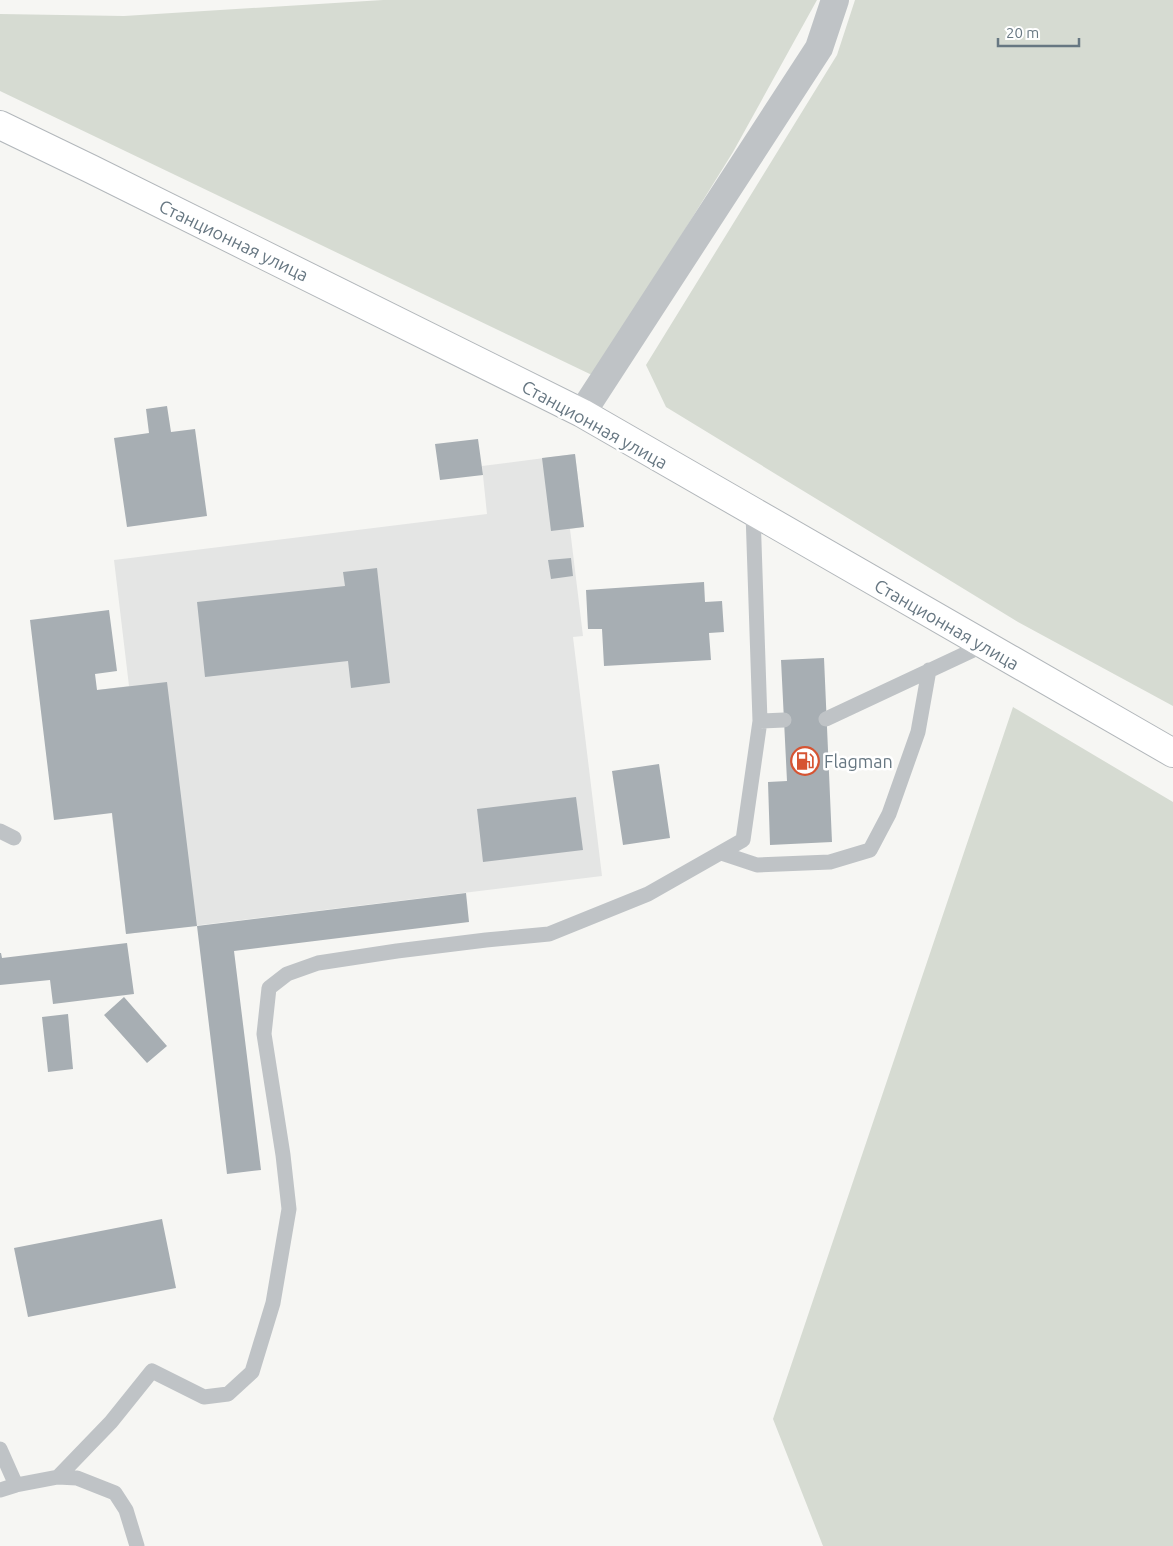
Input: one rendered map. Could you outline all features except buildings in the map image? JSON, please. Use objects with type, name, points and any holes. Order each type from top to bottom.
[{"type":"main road","name":"Станционная улица","points":[[0,125],[582,413],[1173,753]]},
{"type":"street","points":[[582,413],[819,48],[835,0]]},
{"type":"lane","points":[[58,1477],[111,1422],[152,1371],[204,1396],[228,1394],[252,1372],[273,1302],[289,1209],[283,1155],[264,1034],[269,988],[287,974],[318,964],[397,950],[549,934],[648,894],[743,840],[760,722],[753,513]]},
{"type":"lane","points":[[826,718],[984,645]]},
{"type":"lane","points":[[722,853],[757,865],[830,862],[870,850],[889,814],[918,732],[929,670]]},
{"type":"lane","points":[[760,722],[784,720]]},
{"type":"lane","points":[[0,831],[14,838]]},
{"type":"lane","points":[[0,1449],[16,1485]]},
{"type":"lane","points":[[0,1490],[58,1477],[77,1478],[115,1493],[126,1510],[137,1546]]},
{"type":"shaded area","points":[[383,0],[817,0],[733,152],[594,376],[0,91],[0,14],[124,16]]},
{"type":"shaded area","points":[[855,0],[1173,0],[1173,706],[1018,622],[666,407],[646,365],[837,55]]},
{"type":"shaded area","points":[[575,454],[584,527],[570,529],[583,636],[573,637],[602,876],[126,934],[97,690],[129,686],[114,560],[487,514],[482,466]]},
{"type":"shaded area","points":[[1013,707],[1173,802],[1173,1546],[823,1546],[773,1419]]},
{"type":"place","name":"Flagman","points":[[805,761]]}]
